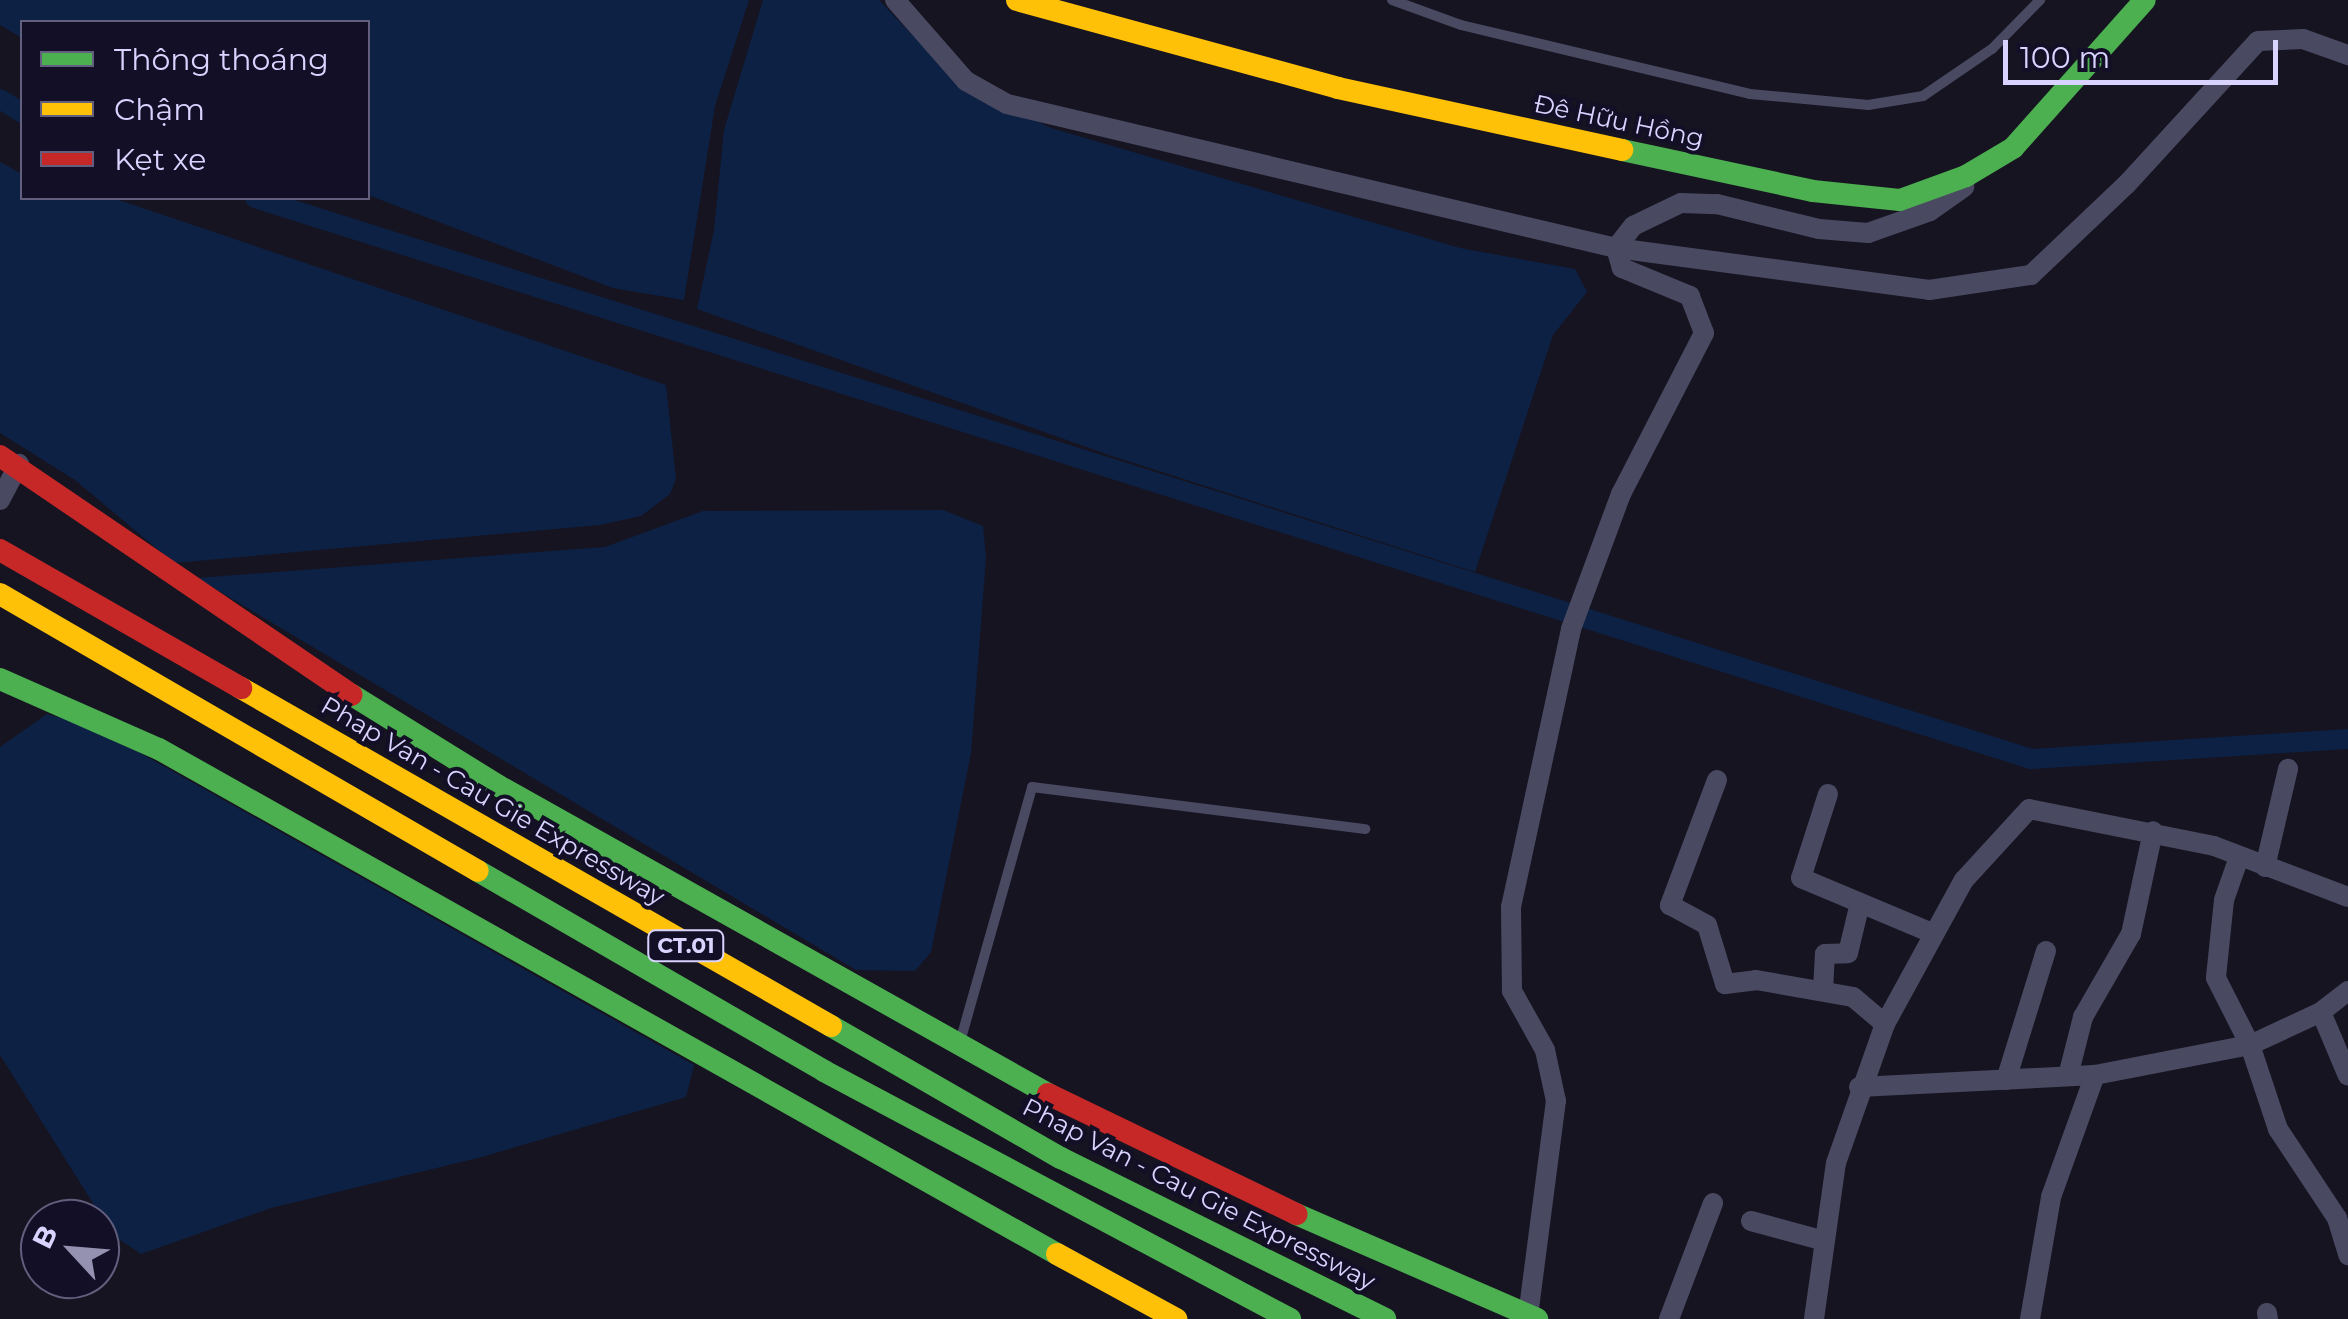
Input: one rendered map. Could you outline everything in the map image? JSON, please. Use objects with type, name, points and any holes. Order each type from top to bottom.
[{"type":"main road","name":"Đê Hữu Hồng","points":[[1017,0],[1338,88],[1813,192],[1900,200],[1977,169],[2012,148],[2116,39],[2145,0]]},
{"type":"main road","points":[[9,460],[163,570],[481,776],[958,1048],[1196,1170],[1532,1318]]},
{"type":"main road","name":"Phap Van - Cau Gie Expressway","points":[[0,550],[1062,1158],[1385,1319]]},
{"type":"main road","name":"CT.01","points":[[0,594],[824,1071],[1290,1319]]},
{"type":"main road","points":[[0,679],[159,749],[852,1143],[1176,1319]]},
{"type":"street","points":[[895,0],[966,81],[1006,104],[1616,248],[1929,290],[2031,275],[2126,185],[2258,40],[2303,39],[2348,55]]},
{"type":"street","points":[[1616,248],[1633,226],[1681,203],[1718,204],[1819,229],[1868,233],[1930,210],[1967,185],[1977,169]]},
{"type":"street","points":[[1532,1318],[1556,1101],[1545,1050],[1512,991],[1511,907],[1571,629],[1621,494],[1704,334],[1690,296],[1622,268],[1616,248]]},
{"type":"street","points":[[0,500],[9,460]]},
{"type":"street","points":[[2265,867],[2288,768]]},
{"type":"street","points":[[1717,780],[1670,905],[1707,925],[1725,984],[1756,980],[1852,996],[1885,1024]]},
{"type":"street","points":[[1828,794],[1801,878],[1934,934]]},
{"type":"street","points":[[1814,1319],[1821,1240],[1859,1087],[1885,1024],[1964,880],[2029,810],[2214,846],[2238,860],[2348,897]]},
{"type":"street","points":[[2068,1076],[2083,1017],[2131,934],[2152,831]]},
{"type":"street","points":[[2238,860],[2221,914],[2216,978],[2250,1045],[2278,1129],[2337,1218],[2348,1255]]},
{"type":"street","points":[[1822,992],[1825,954],[1848,953],[1860,903]]},
{"type":"street","points":[[2006,1080],[2046,951]]},
{"type":"street","points":[[1859,1087],[2095,1075],[2250,1045],[2321,1012],[2348,991]]},
{"type":"street","points":[[2321,1012],[2348,1076]]},
{"type":"street","points":[[2030,1319],[2051,1197],[2095,1075]]},
{"type":"street","points":[[1670,1319],[1713,1203]]},
{"type":"street","points":[[1751,1221],[1821,1240]]},
{"type":"lane","points":[[1392,0],[1461,25],[1750,94],[1868,106],[1923,96],[1992,48],[2040,0]]},
{"type":"lane","points":[[2116,39],[2132,0]]},
{"type":"lane","points":[[958,1048],[1032,787],[1364,828]]},
{"type":"water","points":[[0,0],[749,0],[715,106],[684,300],[613,288],[370,196],[370,20],[20,20],[20,37],[0,25]]},
{"type":"water","points":[[763,0],[879,0],[957,82],[1051,128],[1460,248],[1575,269],[1587,292],[1553,335],[1475,572],[1112,456],[697,309],[714,230],[724,130]]},
{"type":"water","points":[[0,162],[20,173],[20,200],[119,200],[666,385],[676,479],[670,494],[641,516],[600,525],[174,563],[75,480],[0,433]]},
{"type":"water","points":[[943,510],[983,526],[986,558],[971,753],[931,952],[915,971],[856,970],[197,578],[605,547],[703,511]]},
{"type":"water","points":[[47,714],[96,728],[694,1065],[686,1097],[482,1157],[271,1208],[141,1254],[120,1240],[120,1199],[90,1199],[0,1055],[0,747]]},
{"type":"waterway","points":[[0,99],[20,112]]},
{"type":"waterway","points":[[261,200],[2031,759],[2348,739]]},
{"type":"traffic: fast","points":[[1622,150],[1813,191],[1900,200],[1966,176],[2013,148],[2145,0]]},
{"type":"traffic: fast","points":[[0,679],[159,749],[1057,1254]]},
{"type":"traffic: fast","points":[[352,695],[497,785],[1048,1094]]},
{"type":"traffic: fast","points":[[478,871],[824,1071],[1290,1319]]},
{"type":"traffic: fast","points":[[831,1026],[1061,1158],[1385,1319]]},
{"type":"traffic: fast","points":[[1296,1214],[1537,1319]]},
{"type":"traffic: slow","points":[[1017,0],[1338,88],[1622,150]]},
{"type":"traffic: slow","points":[[0,594],[478,871]]},
{"type":"traffic: slow","points":[[241,688],[831,1026]]},
{"type":"traffic: slow","points":[[1057,1254],[1176,1319]]},
{"type":"traffic: jam","points":[[0,456],[352,695]]},
{"type":"traffic: jam","points":[[0,550],[241,688]]},
{"type":"traffic: jam","points":[[1048,1094],[1296,1214]]}]
